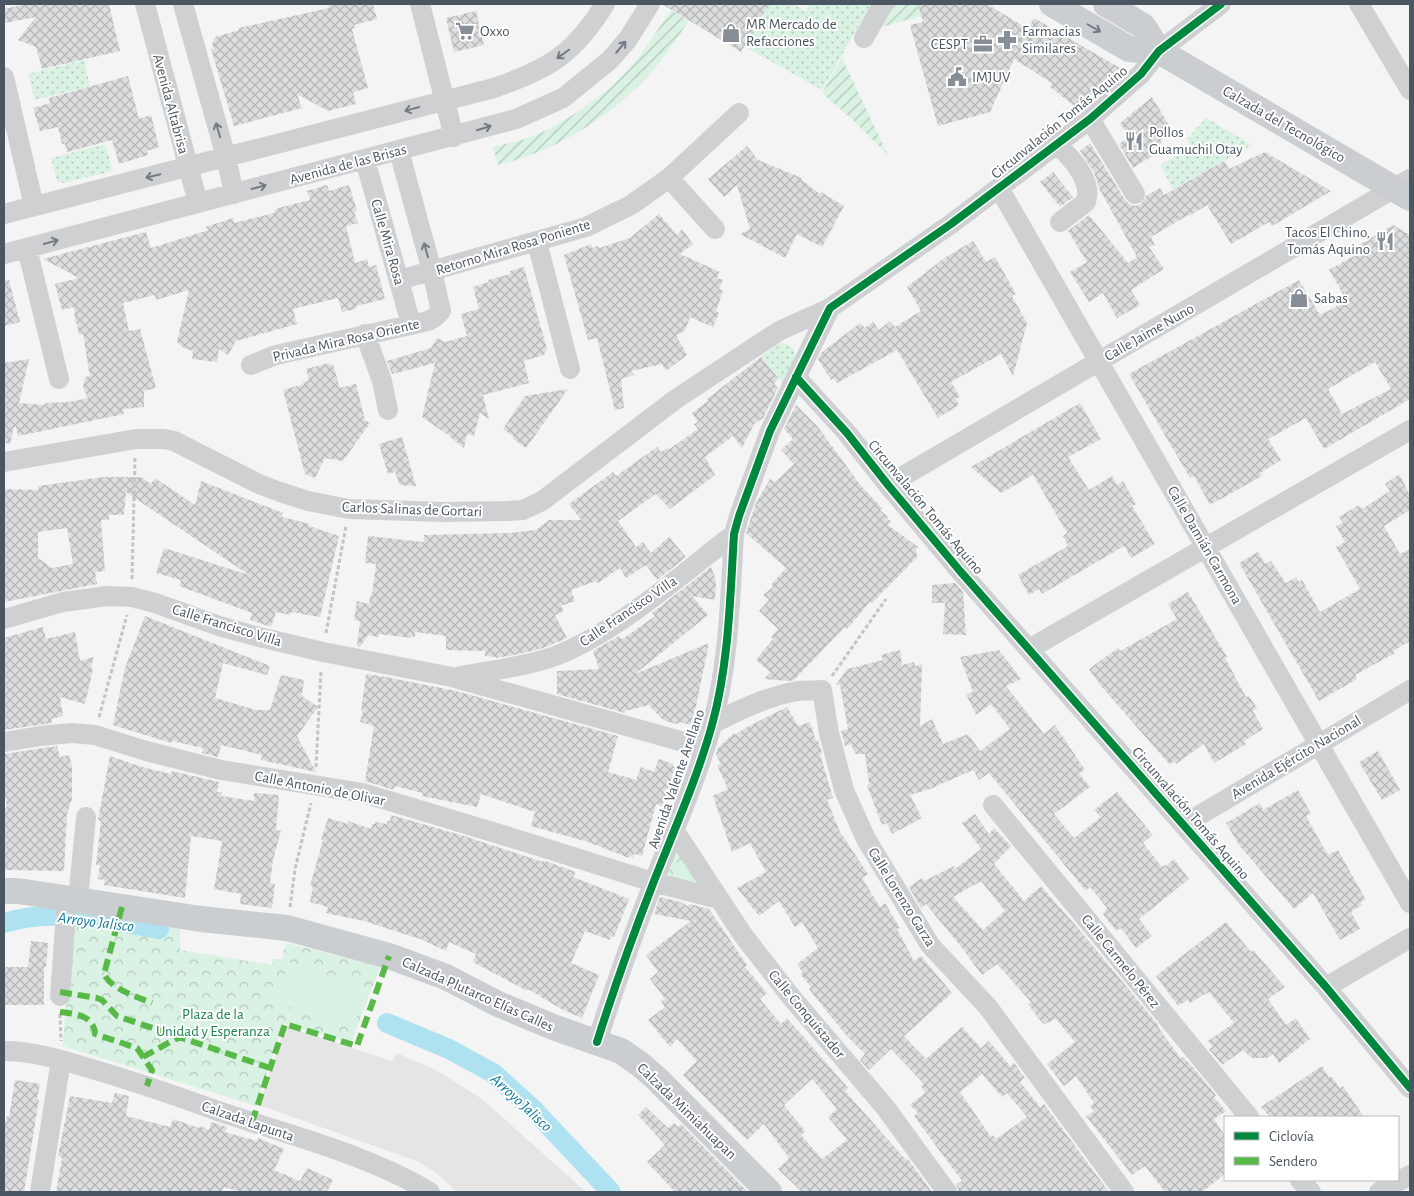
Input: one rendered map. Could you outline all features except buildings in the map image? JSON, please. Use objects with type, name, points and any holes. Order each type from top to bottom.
[{"type":"main road","name":"Calzada del Tecnológico","points":[[1052,4],[1129,49],[1159,51],[1405,188]]},
{"type":"main road","name":"Calzada del Tecnológico","points":[[1117,6],[1143,26],[1159,51]]},
{"type":"main road","name":"Calzada Plutarco Elías Calles","points":[[4,890],[71,902],[287,928],[400,960],[446,977],[498,1004],[553,1028],[597,1042]]},
{"type":"main road","name":"Calzada Mimiahuapan","points":[[597,1042],[621,1051],[641,1065],[684,1105],[769,1192]]},
{"type":"street","name":"Avenida Altabrisa","points":[[145,4],[198,203]]},
{"type":"street","points":[[420,4],[454,137]]},
{"type":"street","points":[[4,214],[502,86],[544,67],[570,50],[605,4]]},
{"type":"street","name":"Avenida de las Brisas","points":[[4,254],[454,137],[516,119],[562,98],[586,81],[610,60],[628,39],[650,4]]},
{"type":"street","points":[[864,38],[883,4]]},
{"type":"street","name":"Circunvalación Tomás Aquino","points":[[1221,4],[1159,51],[1141,74],[1090,119],[951,224],[830,308],[796,377],[847,433],[960,571],[1326,987],[1410,1088]]},
{"type":"street","points":[[1359,4],[1410,90]]},
{"type":"street","points":[[187,5],[234,194]]},
{"type":"street","points":[[4,77],[34,206]]},
{"type":"street","name":"Retorno Mira Rosa Poniente","points":[[399,280],[586,228],[631,205],[669,178],[739,113]]},
{"type":"street","points":[[1090,119],[1135,194]]},
{"type":"street","points":[[1057,144],[1074,161],[1088,189],[1086,202],[1060,222]]},
{"type":"street","points":[[399,151],[432,271]]},
{"type":"street","name":"Calle Mira Rosa","points":[[365,160],[411,324]]},
{"type":"street","points":[[669,178],[715,229]]},
{"type":"street","name":"Calle Damián Carmona","points":[[999,188],[1410,903]]},
{"type":"street","name":"Calle Jaime Nuno","points":[[888,485],[1100,361],[1405,188]]},
{"type":"street","points":[[537,242],[570,369]]},
{"type":"street","points":[[27,248],[59,379]]},
{"type":"street","name":"Privada Mira Rosa Oriente","points":[[251,364],[276,355],[432,319],[439,313],[442,307],[432,271]]},
{"type":"street","name":"Carlos Salinas de Gortari","points":[[4,462],[136,439],[164,439],[180,444],[259,484],[308,501],[350,509],[443,512],[523,510],[542,501],[676,399],[779,331],[830,308]]},
{"type":"street","points":[[779,331],[796,338],[806,356]]},
{"type":"street","points":[[365,334],[382,381],[388,410]]},
{"type":"street","name":"Avenida Valente Arellano","points":[[597,1042],[620,969],[705,748],[720,690],[726,648],[734,534],[770,431],[796,377]]},
{"type":"street","points":[[1029,648],[1410,430]]},
{"type":"street","name":"Calle Francisco Villa","points":[[452,677],[556,656],[587,641],[650,599],[734,534]]},
{"type":"street","name":"Calle Francisco Villa","points":[[4,619],[63,602],[107,596],[132,597],[155,602],[220,626],[259,637],[331,654],[452,677],[705,748]]},
{"type":"street","points":[[712,724],[735,712],[776,697],[797,692],[822,690]]},
{"type":"street","name":"Calle Lorenzo Garza","points":[[822,690],[844,790],[866,839],[930,945],[988,1008],[1124,1192]]},
{"type":"street","name":"Avenida Ejército Nacional","points":[[1183,825],[1410,690]]},
{"type":"street","name":"Calle Antonio de Olivar","points":[[4,742],[64,734],[95,735],[146,751],[222,770],[315,785],[396,802],[654,882],[719,899]]},
{"type":"street","name":"Calle Carmelo Pérez","points":[[993,805],[1248,1116]]},
{"type":"street","points":[[60,996],[65,930],[86,817]]},
{"type":"street","name":"Calle Conquistador","points":[[674,830],[743,935],[792,998],[885,1108],[947,1192]]},
{"type":"street","points":[[1326,987],[1410,938]]},
{"type":"street","name":"Calzada Lapunta","points":[[4,1051],[19,1051],[61,1060],[124,1078],[335,1150],[389,1171],[430,1192]]},
{"type":"street","points":[[40,1192],[61,1060]]},
{"type":"street","points":[[1379,1192],[1410,1175]]},
{"type":"street","points":[[1301,1181],[1311,1192]]},
{"type":"path","points":[[822,690],[886,599]]},
{"type":"path","points":[[287,928],[295,870],[315,785]]},
{"type":"path","points":[[60,996],[61,1060]]},
{"type":"shaded area","points":[[285,1026],[392,1061],[397,1053],[436,1070],[482,1099],[586,1192],[457,1192],[436,1173],[419,1162],[259,1105]]},
{"type":"green space","points":[[769,4],[792,4],[806,11],[810,4],[871,4],[822,90],[744,46]]},
{"type":"green space","points":[[894,4],[918,4],[922,16],[881,27]]},
{"type":"green space","points":[[671,10],[689,21],[660,62],[626,97],[587,127],[566,139],[544,150],[498,165],[493,147],[521,140],[553,127],[601,95],[634,63]]},
{"type":"green space","points":[[842,58],[888,155],[822,93]]},
{"type":"green space","points":[[84,60],[90,86],[35,100],[28,74]]},
{"type":"green space","points":[[1206,118],[1252,145],[1173,189],[1160,165],[1182,153],[1181,150],[1191,144],[1187,139]]},
{"type":"green space","points":[[105,144],[113,171],[64,183],[57,181],[51,158]]},
{"type":"green space","points":[[779,343],[788,344],[795,353],[795,359],[785,385],[761,357]]},
{"type":"green space","points":[[677,847],[702,886],[667,876]]},
{"type":"green space","name":"Plaza de la Unidad y Esperanza","points":[[72,918],[158,935],[162,925],[180,930],[180,950],[272,965],[273,959],[282,959],[287,943],[380,967],[351,1043],[283,1023],[256,1106],[63,1046]]},
{"type":"green space","points":[[289,962],[367,988],[353,1028],[275,1002]]},
{"type":"waterway","name":"Arroyo Jalisco","points":[[4,923],[23,918],[62,915],[159,929]]},
{"type":"waterway","name":"Arroyo Jalisco","points":[[387,1023],[449,1049],[493,1073],[533,1109],[611,1192]]},
{"type":"marked path","points":[[122,907],[104,974],[118,988],[152,1003]]},
{"type":"marked path","points":[[252,1122],[285,1024],[357,1046],[389,956]]},
{"type":"marked path","points":[[60,992],[97,998],[102,1000],[117,1016],[179,1037]]},
{"type":"marked path","points":[[60,1012],[88,1019],[94,1028],[95,1034],[137,1048],[152,1070],[147,1086]]},
{"type":"marked path","points":[[143,1057],[179,1037],[270,1068]]},
{"type":"cycle path","points":[[597,1042],[631,941],[692,785],[712,725],[718,702],[725,655],[734,534],[739,516],[770,431],[830,308],[951,224],[1090,119],[1141,74],[1159,51],[1221,4]]},
{"type":"cycle path","points":[[796,377],[847,433],[960,571],[1326,987],[1410,1088]]},
{"type":"place","name":"Oxxo","points":[[465,31]]},
{"type":"place","name":"MR Mercado de Refacciones","points":[[731,33]]},
{"type":"place","name":"Farmacias Similares","points":[[1007,40]]},
{"type":"place","name":"CESPT","points":[[983,44]]},
{"type":"place","name":"IMJUV","points":[[957,77]]},
{"type":"place","name":"Pollos Guamuchil Otay","points":[[1134,141]]},
{"type":"place","name":"Tacos El Chino, Tomás Aquino","points":[[1385,241]]},
{"type":"place","name":"Sabas","points":[[1299,298]]}]
